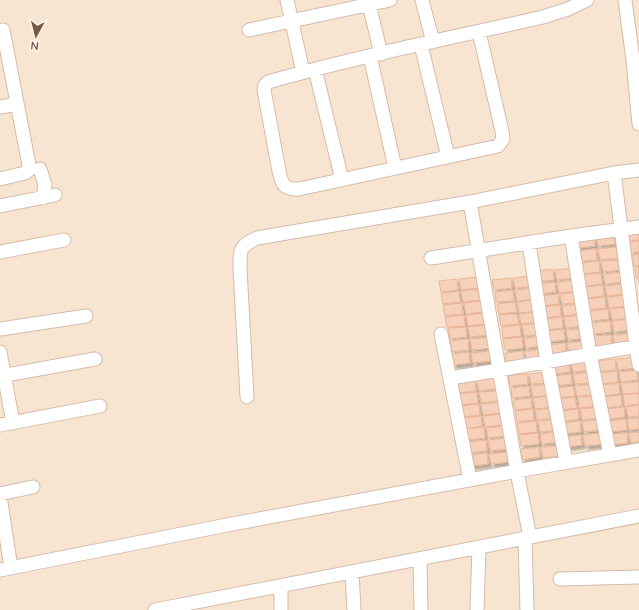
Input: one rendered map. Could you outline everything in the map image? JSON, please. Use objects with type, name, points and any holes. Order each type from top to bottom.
[{"type":"street","points":[[287,0],[291,21],[309,70],[342,180]]},
{"type":"street","points":[[249,30],[369,2],[390,0]]},
{"type":"street","points":[[422,0],[427,43],[448,157]]},
{"type":"street","points":[[479,32],[502,131],[503,139],[498,146],[299,189],[291,190],[285,187],[281,182],[264,90],[265,85],[268,82],[309,70],[543,17],[567,4],[586,0]]},
{"type":"street","points":[[625,0],[633,60],[639,124]]},
{"type":"street","points":[[369,2],[375,55],[395,168]]},
{"type":"street","points":[[0,178],[25,173],[29,170],[3,30]]},
{"type":"street","points":[[0,107],[17,104]]},
{"type":"street","points":[[0,206],[49,196],[40,169]]},
{"type":"street","points":[[247,397],[240,269],[240,253],[246,243],[258,238],[470,202],[639,170]]},
{"type":"street","points":[[614,174],[639,365]]},
{"type":"street","points":[[470,202],[528,538],[527,610]]},
{"type":"street","points":[[431,258],[639,227]]},
{"type":"street","points":[[571,236],[590,354],[610,455]]},
{"type":"street","points":[[0,252],[64,240]]},
{"type":"street","points":[[529,243],[566,462]]},
{"type":"street","points":[[0,329],[86,316]]},
{"type":"street","points":[[441,334],[470,480]]},
{"type":"street","points":[[450,378],[637,346]]},
{"type":"street","points":[[0,352],[2,376],[13,423]]},
{"type":"street","points":[[2,376],[95,359]]},
{"type":"street","points":[[0,425],[100,406]]},
{"type":"street","points":[[33,487],[0,495],[6,569],[227,525],[566,462],[639,450]]},
{"type":"street","points":[[155,610],[187,607],[282,586],[639,516]]},
{"type":"street","points":[[477,610],[479,548]]},
{"type":"street","points":[[420,559],[421,610]]},
{"type":"street","points":[[352,572],[354,610]]},
{"type":"street","points":[[560,579],[639,577]]},
{"type":"street","points":[[281,610],[282,586]]},
{"type":"shaded area","points":[[0,0],[639,0],[639,610],[0,610]]},
{"type":"building","points":[[639,229],[639,240],[629,241],[627,230]]},
{"type":"building","points":[[614,234],[615,244],[598,246],[596,235]]},
{"type":"building","points":[[594,235],[595,246],[577,248],[575,237]]},
{"type":"building","points":[[639,241],[639,252],[631,253],[629,242]]},
{"type":"building","points":[[617,247],[618,258],[600,260],[598,249]]},
{"type":"building","points":[[596,249],[597,260],[580,261],[578,251]]},
{"type":"building","points":[[639,254],[639,265],[634,266],[632,255]]},
{"type":"building","points":[[619,260],[621,270],[603,272],[601,261]]},
{"type":"building","points":[[599,261],[600,272],[582,274],[580,263]]},
{"type":"building","points":[[635,267],[639,267],[639,278],[636,278]]},
{"type":"building","points":[[574,268],[575,278],[557,280],[555,270]]},
{"type":"building","points":[[553,269],[554,280],[536,282],[535,271]]},
{"type":"building","points":[[622,272],[623,282],[605,284],[603,274]]},
{"type":"building","points":[[601,273],[602,284],[584,286],[582,275]]},
{"type":"building","points":[[532,276],[533,286],[515,288],[513,278]]},
{"type":"building","points":[[478,277],[479,288],[461,290],[459,279]]},
{"type":"building","points":[[511,278],[512,288],[494,290],[492,280]]},
{"type":"building","points":[[457,279],[458,290],[441,292],[439,281]]},
{"type":"building","points":[[576,280],[577,291],[559,293],[557,282]]},
{"type":"building","points":[[555,282],[556,292],[539,294],[537,284]]},
{"type":"building","points":[[624,284],[625,294],[607,296],[605,286]]},
{"type":"building","points":[[603,285],[604,296],[587,298],[585,287]]},
{"type":"building","points":[[534,288],[535,299],[517,301],[515,290]]},
{"type":"building","points":[[480,289],[481,300],[463,302],[461,291]]},
{"type":"building","points":[[513,290],[514,301],[496,302],[495,292]]},
{"type":"building","points":[[459,291],[460,302],[443,304],[441,293]]},
{"type":"building","points":[[578,292],[579,303],[562,304],[560,294]]},
{"type":"building","points":[[558,294],[559,304],[541,306],[539,296]]},
{"type":"building","points":[[626,295],[627,306],[609,308],[607,297]]},
{"type":"building","points":[[605,297],[606,308],[589,310],[587,299]]},
{"type":"building","points":[[536,300],[537,311],[519,313],[517,302]]},
{"type":"building","points":[[482,301],[483,312],[466,314],[464,303]]},
{"type":"building","points":[[515,302],[517,312],[499,314],[497,304]]},
{"type":"building","points":[[462,303],[463,314],[445,316],[443,305]]},
{"type":"building","points":[[580,304],[581,314],[564,316],[562,306]]},
{"type":"building","points":[[560,305],[561,316],[543,318],[541,307]]},
{"type":"building","points":[[628,307],[630,318],[612,320],[610,309]]},
{"type":"building","points":[[608,309],[609,319],[591,321],[589,311]]},
{"type":"building","points":[[538,312],[539,322],[521,324],[519,314]]},
{"type":"building","points":[[484,313],[485,324],[468,326],[466,315]]},
{"type":"building","points":[[517,314],[519,324],[501,326],[499,315]]},
{"type":"building","points":[[464,315],[465,326],[447,327],[445,317]]},
{"type":"building","points":[[583,315],[584,326],[566,328],[564,317]]},
{"type":"building","points":[[562,317],[563,328],[546,330],[544,319]]},
{"type":"building","points":[[630,319],[631,330],[614,332],[612,321]]},
{"type":"building","points":[[610,321],[611,332],[593,334],[591,323]]},
{"type":"building","points":[[541,323],[542,334],[524,336],[522,325]]},
{"type":"building","points":[[487,325],[488,335],[470,337],[468,327]]},
{"type":"building","points":[[520,325],[521,336],[503,338],[502,327]]},
{"type":"building","points":[[466,327],[467,337],[450,339],[448,328]]},
{"type":"building","points":[[585,328],[586,338],[568,340],[566,330]]},
{"type":"building","points":[[564,329],[565,340],[547,342],[546,331]]},
{"type":"building","points":[[632,333],[633,343],[615,345],[613,335]]},
{"type":"building","points":[[611,335],[612,345],[594,347],[592,336]]},
{"type":"building","points":[[543,336],[544,346],[526,348],[524,338]]},
{"type":"building","points":[[489,337],[490,348],[472,350],[470,339]]},
{"type":"building","points":[[522,337],[523,348],[505,350],[503,339]]},
{"type":"building","points":[[468,339],[469,350],[452,352],[450,341]]},
{"type":"building","points":[[586,341],[587,352],[569,354],[567,343]]},
{"type":"building","points":[[565,343],[566,353],[549,356],[547,345]]},
{"type":"building","points":[[544,349],[545,360],[527,362],[525,351]]},
{"type":"building","points":[[490,351],[491,361],[473,363],[471,353]]},
{"type":"building","points":[[523,351],[524,362],[506,363],[505,353]]},
{"type":"building","points":[[469,352],[470,363],[453,365],[451,354]]},
{"type":"building","points":[[635,357],[636,368],[618,370],[617,359]]},
{"type":"building","points":[[615,359],[616,370],[598,372],[596,361]]},
{"type":"building","points":[[590,360],[591,370],[573,372],[571,362]]},
{"type":"building","points":[[569,361],[570,372],[552,374],[551,363]]},
{"type":"building","points":[[637,370],[638,380],[621,382],[619,372]]},
{"type":"building","points":[[617,371],[618,382],[600,384],[598,373]]},
{"type":"building","points":[[547,372],[549,383],[531,384],[529,374]]},
{"type":"building","points":[[592,372],[593,383],[575,384],[573,374]]},
{"type":"building","points":[[527,374],[528,384],[510,386],[508,375]]},
{"type":"building","points":[[571,374],[572,384],[554,386],[553,376]]},
{"type":"building","points":[[495,378],[496,389],[479,391],[477,380]]},
{"type":"building","points":[[475,380],[476,391],[458,393],[456,382]]},
{"type":"building","points":[[639,382],[639,393],[623,394],[621,383]]},
{"type":"building","points":[[619,383],[620,394],[602,396],[601,385]]},
{"type":"building","points":[[550,384],[551,395],[533,397],[531,386]]},
{"type":"building","points":[[594,384],[595,395],[577,396],[575,386]]},
{"type":"building","points":[[529,386],[530,396],[512,398],[511,388]]},
{"type":"building","points":[[573,386],[575,396],[557,398],[555,388]]},
{"type":"building","points":[[497,391],[498,401],[481,403],[479,392]]},
{"type":"building","points":[[477,392],[478,403],[460,405],[458,394]]},
{"type":"building","points":[[639,393],[639,404],[625,406],[623,395]]},
{"type":"building","points":[[621,395],[622,406],[604,408],[603,397]]},
{"type":"building","points":[[552,396],[553,407],[535,409],[533,398]]},
{"type":"building","points":[[596,396],[597,406],[579,408],[578,397]]},
{"type":"building","points":[[575,397],[577,408],[559,410],[557,399]]},
{"type":"building","points":[[531,398],[532,408],[515,410],[513,400]]},
{"type":"building","points":[[500,402],[501,413],[483,415],[481,404]]},
{"type":"building","points":[[479,404],[480,415],[462,417],[461,406]]},
{"type":"building","points":[[639,405],[639,416],[628,417],[626,407]]},
{"type":"building","points":[[599,407],[600,418],[582,420],[580,409]]},
{"type":"building","points":[[624,407],[625,417],[607,419],[605,409]]},
{"type":"building","points":[[554,408],[555,418],[537,420],[535,410]]},
{"type":"building","points":[[533,409],[534,420],[517,422],[515,411]]},
{"type":"building","points":[[578,409],[579,419],[561,422],[560,411]]},
{"type":"building","points":[[502,414],[503,425],[485,427],[483,416]]},
{"type":"building","points":[[481,416],[482,426],[464,429],[463,418]]},
{"type":"building","points":[[639,418],[639,429],[629,430],[627,419]]},
{"type":"building","points":[[557,419],[558,430],[540,432],[538,421]]},
{"type":"building","points":[[626,419],[627,430],[609,432],[607,421]]},
{"type":"building","points":[[601,420],[602,430],[584,432],[582,421]]},
{"type":"building","points":[[536,421],[537,432],[519,434],[517,423]]},
{"type":"building","points":[[580,421],[581,432],[563,434],[561,423]]},
{"type":"building","points":[[504,426],[505,436],[488,438],[486,428]]},
{"type":"building","points":[[484,427],[485,438],[467,440],[465,429]]},
{"type":"building","points":[[558,432],[560,442],[542,444],[540,434]]},
{"type":"building","points":[[639,432],[639,442],[631,443],[629,433]]},
{"type":"building","points":[[538,433],[539,444],[521,446],[519,435]]},
{"type":"building","points":[[602,433],[603,444],[585,446],[583,435]]},
{"type":"building","points":[[627,433],[628,443],[610,445],[608,434]]},
{"type":"building","points":[[581,435],[582,445],[564,447],[563,437]]},
{"type":"building","points":[[506,438],[507,449],[490,451],[488,440]]},
{"type":"building","points":[[486,440],[487,451],[469,453],[467,442]]},
{"type":"building","points":[[560,445],[561,456],[543,458],[541,447]]},
{"type":"building","points":[[539,447],[540,457],[522,460],[521,449]]},
{"type":"building","points":[[508,452],[508,462],[491,464],[489,454]]},
{"type":"building","points":[[487,453],[488,464],[470,466],[468,455]]}]
